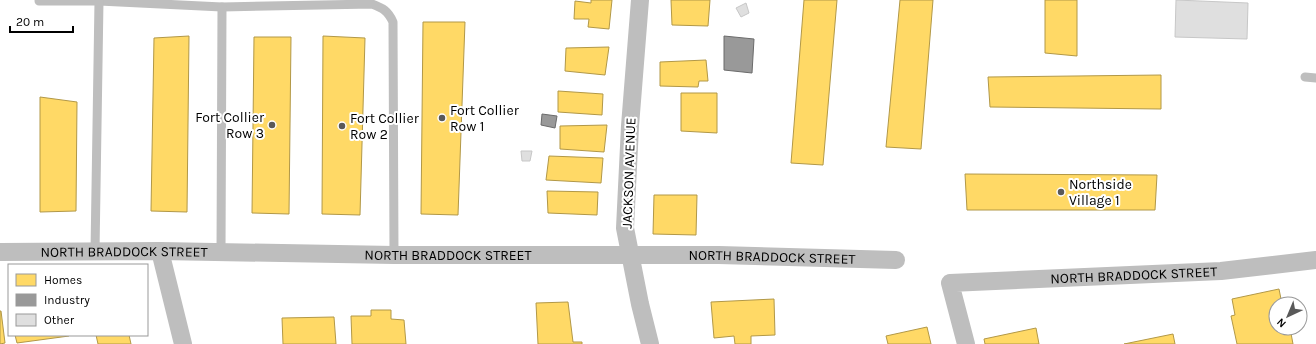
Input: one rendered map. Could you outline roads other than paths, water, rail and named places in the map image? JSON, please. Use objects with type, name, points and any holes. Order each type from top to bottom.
[{"type":"street","name":"JACKSON AVENUE","points":[[640,0],[630,126],[625,228],[650,344]]},
{"type":"street","name":"NORTH BRADDOCK STREET","points":[[0,252],[160,251],[394,255],[718,255],[896,260]]},
{"type":"street","points":[[160,251],[183,344]]},
{"type":"street","name":"NORTH BRADDOCK STREET","points":[[966,344],[950,283],[1221,271],[1316,260]]},
{"type":"lane","points":[[39,1],[99,1],[222,7],[372,4],[382,7],[388,12],[392,22],[394,255]]},
{"type":"lane","points":[[95,251],[99,1]]},
{"type":"lane","points":[[221,252],[222,7]]},
{"type":"lane","points":[[1305,77],[1316,78]]},
{"type":"place","name":"Fort Collier Row 1","points":[[442,118]]},
{"type":"place","name":"Fort Collier Row 3","points":[[272,125]]},
{"type":"place","name":"Fort Collier Row 2","points":[[342,126]]},
{"type":"place","name":"Northside Village 1","points":[[1061,192]]}]
